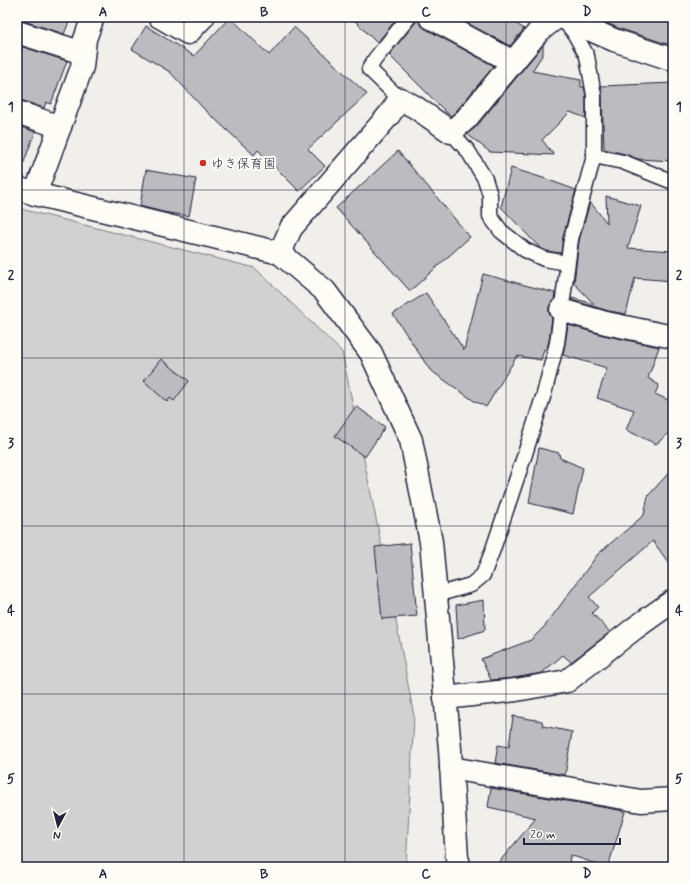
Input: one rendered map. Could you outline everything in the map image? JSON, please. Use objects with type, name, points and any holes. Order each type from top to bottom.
[{"type":"street","points":[[93,17],[85,39],[82,67],[60,127],[26,191],[280,253],[326,291],[371,353],[412,440],[431,542],[451,768],[457,858],[460,867]]},
{"type":"street","points":[[160,17],[188,33],[203,17]]},
{"type":"street","points":[[430,17],[513,62]]},
{"type":"street","points":[[280,253],[291,228],[389,115],[400,99],[415,107],[451,132],[466,119],[539,31],[559,17],[614,40],[673,59]]},
{"type":"street","points":[[17,32],[83,53]]},
{"type":"street","points":[[17,112],[60,127]]},
{"type":"street","points":[[561,310],[606,323],[673,337]]},
{"type":"street","points":[[445,698],[516,690],[567,681],[634,628],[673,601]]},
{"type":"street","points":[[451,768],[642,801],[673,799]]},
{"type":"lane","points":[[400,99],[369,69],[375,59],[409,17]]},
{"type":"lane","points":[[436,595],[471,585],[483,575],[524,457],[544,394],[557,343],[570,239],[594,156],[594,95],[587,56],[573,31],[559,17]]},
{"type":"lane","points":[[451,132],[468,151],[485,180],[490,195],[490,216],[501,231],[525,250],[544,259],[567,263]]},
{"type":"lane","points":[[594,156],[623,162],[673,182]]},
{"type":"shaded area","points":[[17,208],[255,268],[342,352],[383,553],[414,716],[406,867],[17,867]]},
{"type":"building","points":[[17,17],[71,17],[64,34],[17,20]]},
{"type":"building","points":[[230,17],[269,55],[294,27],[367,94],[308,149],[325,166],[299,191],[258,150],[254,155],[203,108],[170,72],[132,49],[146,26],[194,56]]},
{"type":"building","points":[[351,17],[398,17],[377,43]]},
{"type":"building","points":[[417,17],[420,24],[424,28],[494,66],[451,116],[389,55],[416,22]]},
{"type":"building","points":[[456,17],[507,17],[524,29],[510,46]]},
{"type":"building","points":[[592,17],[673,17],[673,46],[618,28]]},
{"type":"building","points":[[17,45],[67,61],[51,104],[46,102],[44,108],[17,100]]},
{"type":"building","points":[[543,45],[543,54],[532,71],[581,80],[581,87],[584,87],[586,96],[586,118],[570,112],[542,140],[554,155],[490,152],[467,134],[476,127]]},
{"type":"building","points":[[673,83],[673,161],[638,159],[604,149],[601,86]]},
{"type":"building","points":[[17,125],[35,132],[20,173],[17,173]]},
{"type":"building","points":[[398,151],[470,237],[410,291],[336,208]]},
{"type":"building","points":[[511,168],[576,190],[563,237],[561,253],[547,251],[540,248],[501,207]]},
{"type":"building","points":[[146,170],[196,179],[189,216],[163,212],[140,206]]},
{"type":"building","points":[[606,196],[641,206],[628,248],[673,251],[673,281],[635,278],[626,314],[609,311],[571,300],[572,298],[594,304],[574,283],[579,241],[590,202],[607,223]]},
{"type":"building","points":[[483,274],[555,293],[554,300],[549,307],[549,313],[552,318],[549,341],[546,350],[544,349],[541,360],[517,356],[486,407],[477,403],[430,370],[393,314],[426,293],[464,350]]},
{"type":"building","points":[[568,325],[603,335],[659,347],[648,378],[659,385],[655,394],[673,402],[673,430],[656,444],[626,430],[634,410],[597,398],[607,368],[563,355]]},
{"type":"building","points":[[161,359],[189,381],[174,401],[170,398],[167,402],[144,381]]},
{"type":"building","points":[[356,406],[385,427],[365,457],[335,436]]},
{"type":"building","points":[[539,448],[559,453],[560,458],[583,468],[573,514],[529,503]]},
{"type":"building","points":[[673,468],[673,569],[653,541],[589,597],[598,607],[592,613],[610,632],[571,662],[563,655],[542,673],[491,680],[481,659],[531,640],[545,626],[598,554],[644,515],[648,496]]},
{"type":"building","points":[[410,543],[417,616],[382,619],[375,547]]},
{"type":"building","points":[[484,600],[485,630],[458,639],[456,605]]},
{"type":"building","points":[[513,716],[542,721],[543,726],[572,732],[565,775],[495,763],[498,745],[509,747]]},
{"type":"building","points":[[491,788],[625,812],[608,867],[570,855],[569,867],[495,867],[536,818],[488,807]]},
{"type":"place","name":"ゆき保育園","points":[[203,163]]}]
